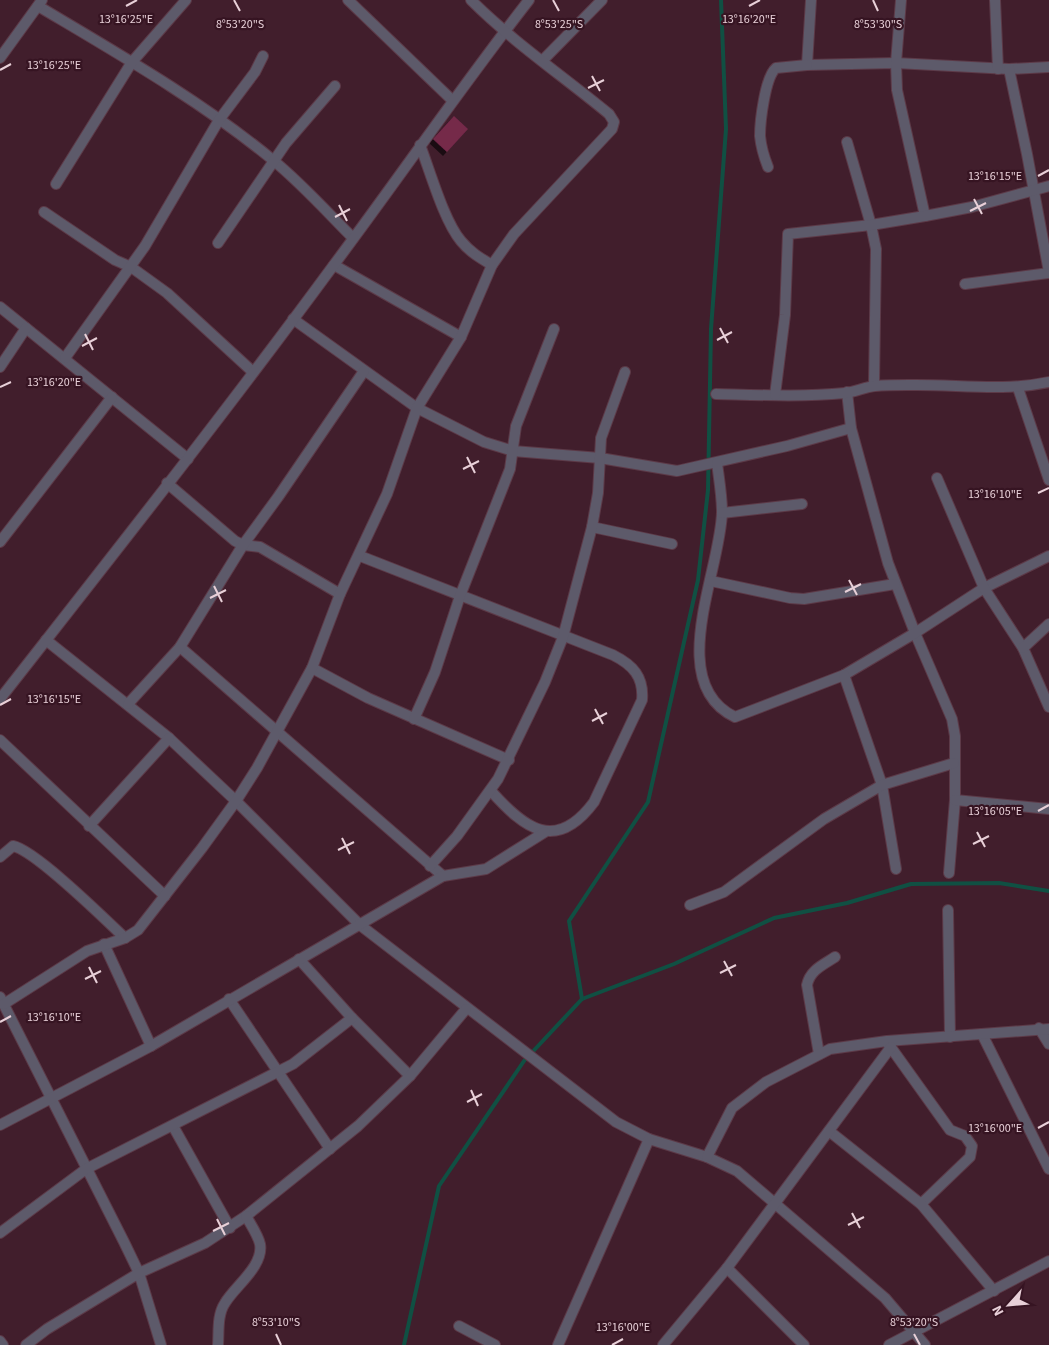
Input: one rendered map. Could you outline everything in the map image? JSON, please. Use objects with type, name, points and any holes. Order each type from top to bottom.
[{"type":"street","points":[[56,184],[132,62],[186,0]]},
{"type":"street","points":[[348,0],[452,100]]},
{"type":"street","points":[[161,1345],[139,1273],[50,1099],[2,1000],[74,958],[104,944],[125,938],[138,930],[236,801],[312,668],[340,594],[360,556],[387,494],[417,408],[461,337],[492,265],[514,234],[610,132],[614,125],[609,114],[543,60],[504,32],[471,0]]},
{"type":"street","points":[[0,699],[167,483],[188,459],[334,265],[452,100],[529,0]]},
{"type":"street","points":[[543,60],[602,0]]},
{"type":"street","points":[[806,65],[811,0]]},
{"type":"street","points":[[902,0],[896,63],[897,90],[925,216]]},
{"type":"street","points":[[965,284],[1049,273],[1033,189],[1003,69],[995,0]]},
{"type":"street","points":[[0,58],[40,3],[219,120],[274,161],[353,238]]},
{"type":"street","points":[[65,358],[131,267],[172,204],[219,120],[255,72],[263,56]]},
{"type":"street","points":[[768,167],[760,136],[764,103],[772,73],[776,68],[806,65],[896,63],[1003,69],[1049,67]]},
{"type":"street","points":[[218,244],[286,143],[335,86]]},
{"type":"street","points":[[847,142],[876,249],[877,288],[874,386]]},
{"type":"street","points":[[420,145],[449,219],[460,240],[474,255],[492,265]]},
{"type":"street","points":[[775,395],[785,315],[788,234],[871,225],[925,216],[972,207],[1049,186]]},
{"type":"street","points":[[44,212],[115,260],[131,267],[167,293],[253,372]]},
{"type":"street","points":[[334,265],[461,337]]},
{"type":"street","points":[[0,307],[188,459]]},
{"type":"street","points":[[293,319],[417,408],[484,442],[514,451],[600,458],[673,471],[715,463],[851,428]]},
{"type":"street","points":[[0,367],[26,328]]},
{"type":"street","points":[[414,719],[435,672],[460,596],[510,469],[516,426],[554,329]]},
{"type":"street","points":[[128,704],[180,647],[243,544],[278,498],[364,371]]},
{"type":"street","points":[[430,866],[457,836],[491,791],[510,760],[546,682],[563,637],[592,527],[602,438],[625,372]]},
{"type":"street","points":[[716,394],[775,395],[847,392],[874,386],[948,384],[997,389],[1018,388],[1049,382]]},
{"type":"street","points":[[1018,388],[1049,480]]},
{"type":"street","points":[[847,392],[851,428],[895,584],[952,719],[956,736],[954,763],[955,800],[949,873]]},
{"type":"street","points":[[0,542],[112,397]]},
{"type":"street","points":[[715,463],[722,513],[711,581],[704,598],[698,661],[710,694],[721,710],[735,717],[844,676],[984,588],[1049,556]]},
{"type":"street","points":[[937,478],[984,588],[1023,648],[1049,706]]},
{"type":"street","points":[[167,483],[235,541],[260,547],[340,594]]},
{"type":"street","points":[[722,513],[802,504]]},
{"type":"street","points":[[592,527],[672,544]]},
{"type":"street","points":[[0,1125],[151,1046],[442,876],[486,869],[545,832],[565,828],[575,823],[584,816],[594,802],[642,700],[643,690],[640,678],[628,663],[614,655],[563,637],[360,556]]},
{"type":"street","points":[[711,581],[790,598],[804,599],[895,584]]},
{"type":"street","points":[[1023,648],[1049,624]]},
{"type":"street","points":[[46,640],[169,738],[236,801],[360,924],[466,1009],[616,1122],[649,1139],[706,1157],[737,1171],[885,1298],[925,1345]]},
{"type":"street","points":[[180,647],[442,876]]},
{"type":"street","points":[[312,668],[368,698],[510,760]]},
{"type":"street","points":[[844,676],[882,785],[896,868]]},
{"type":"street","points":[[89,826],[169,738]]},
{"type":"street","points":[[0,740],[165,896]]},
{"type":"street","points":[[690,905],[724,892],[824,819],[882,785],[954,763]]},
{"type":"street","points":[[491,791],[519,820],[545,832]]},
{"type":"street","points":[[955,800],[1049,809]]},
{"type":"street","points":[[0,857],[13,846],[24,851],[77,892],[125,938]]},
{"type":"street","points":[[948,910],[950,1037]]},
{"type":"street","points":[[104,944],[151,1046]]},
{"type":"street","points":[[819,1054],[806,985],[808,978],[814,970],[836,957]]},
{"type":"street","points":[[300,959],[352,1018],[410,1076]]},
{"type":"street","points":[[229,999],[330,1149]]},
{"type":"street","points":[[26,1345],[47,1329],[139,1273],[205,1243],[246,1216],[330,1149],[410,1076],[466,1009]]},
{"type":"street","points":[[0,1233],[86,1169],[278,1072],[305,1056],[352,1018]]},
{"type":"street","points":[[706,1157],[732,1108],[766,1082],[830,1049],[1044,1029],[1049,1044]]},
{"type":"street","points":[[982,1034],[1049,1169]]},
{"type":"street","points":[[663,1345],[727,1268],[776,1204],[829,1132],[889,1044]]},
{"type":"street","points":[[889,1044],[950,1130],[965,1136],[972,1146],[970,1157],[921,1204]]},
{"type":"street","points":[[173,1126],[230,1228]]},
{"type":"street","points":[[829,1132],[921,1204],[994,1291]]},
{"type":"street","points":[[558,1345],[649,1139]]},
{"type":"street","points":[[218,1345],[220,1314],[224,1303],[253,1267],[260,1251],[260,1243],[246,1216]]},
{"type":"street","points":[[889,1345],[914,1330],[994,1291],[1049,1261]]},
{"type":"street","points":[[727,1268],[804,1345]]},
{"type":"street","points":[[459,1326],[495,1345]]},
{"type":"street","points":[[0,1341],[3,1345]]},
{"type":"building","points":[[454,116],[468,129],[447,152],[433,139]]},
{"type":"waterway","points":[[404,1345],[439,1186],[524,1061],[582,999],[569,921],[648,802],[698,580],[708,490],[711,329],[726,129],[721,0]]},
{"type":"waterway","points":[[582,999],[674,964],[774,918],[847,903],[911,884],[999,883],[1049,891]]}]
